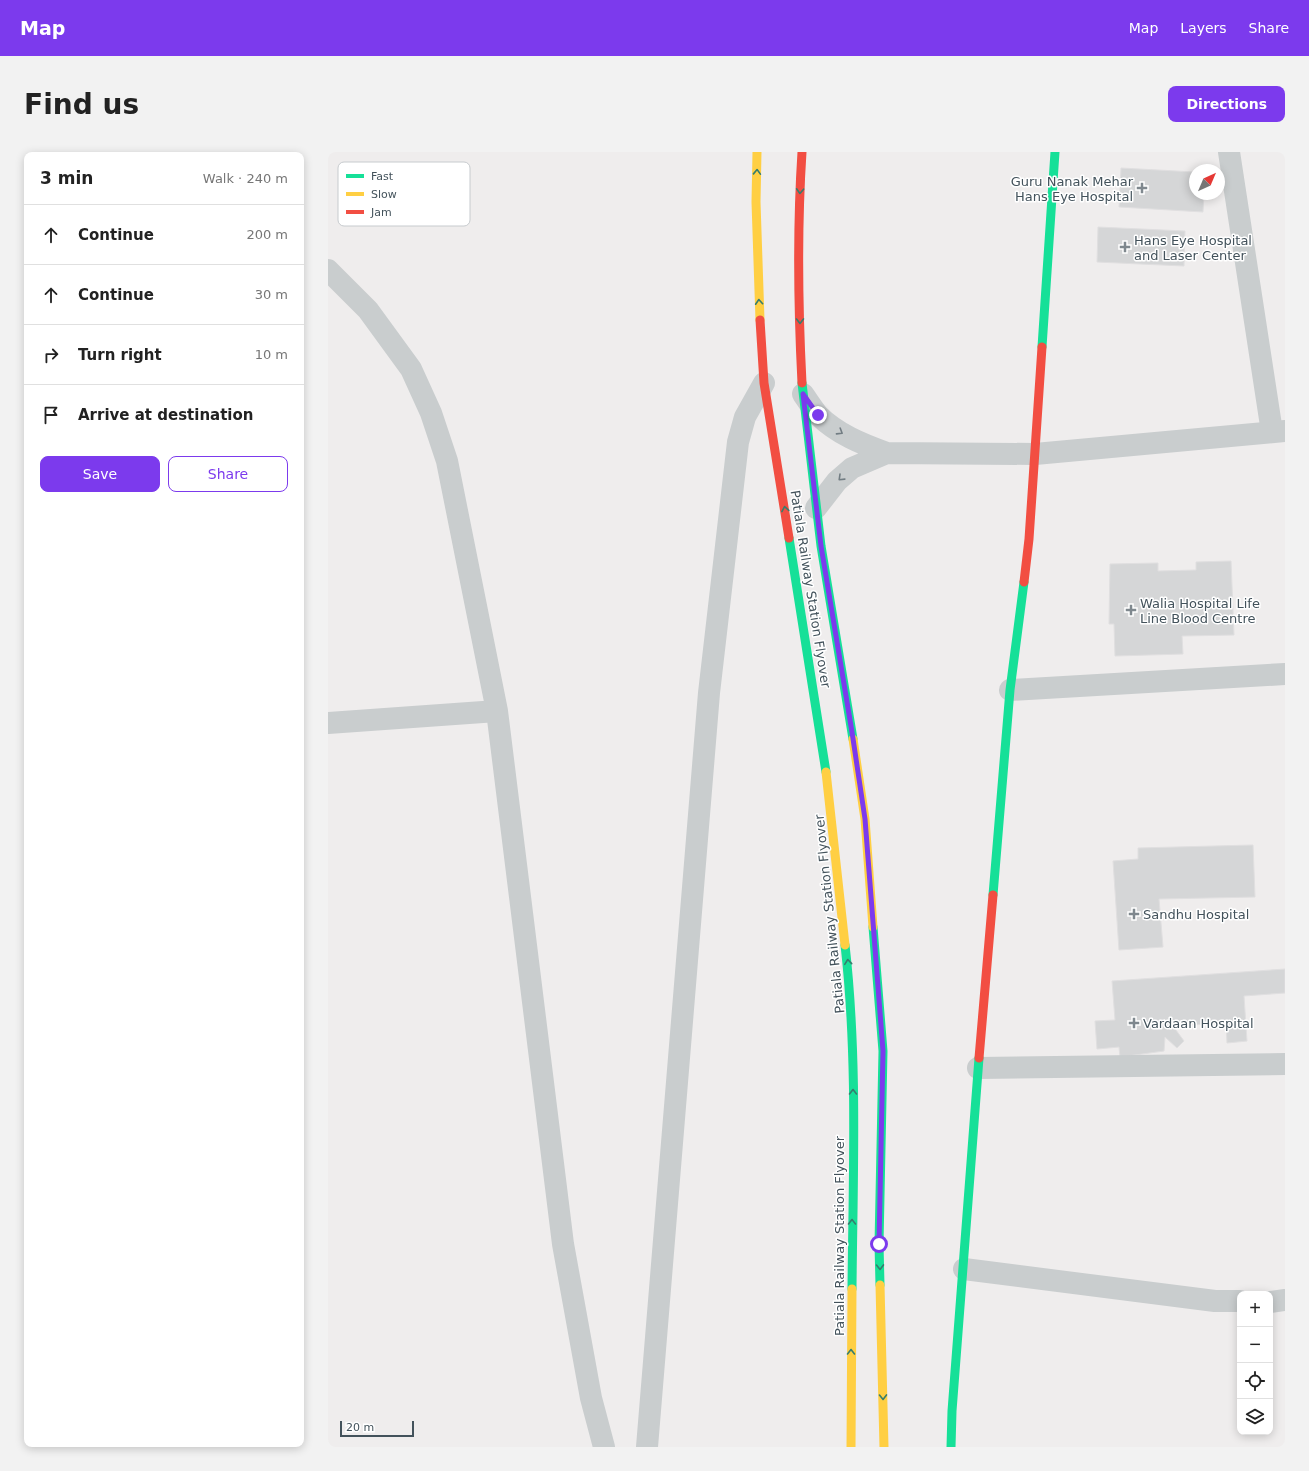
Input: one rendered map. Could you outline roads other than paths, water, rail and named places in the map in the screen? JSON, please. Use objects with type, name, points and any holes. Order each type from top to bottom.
[{"type":"main road","name":"Patiala Railway Station Flyover","points":[[757,152],[756,202],[758,286],[764,383],[792,547],[828,787],[851,996],[854,1096],[850,1447]]},
{"type":"main road","name":"Patiala Railway Station Flyover","points":[[802,152],[799,200],[800,323],[803,394],[821,546],[865,819],[882,1036],[879,1244],[884,1447]]},
{"type":"main road","points":[[951,1447],[952,1411],[964,1269],[978,1068],[1010,690],[1029,539],[1036,454],[1055,152]]},
{"type":"street","points":[[803,394],[818,415],[835,428],[854,440],[887,453],[1036,454],[1278,432],[1229,152]]},
{"type":"street","points":[[328,270],[368,310],[411,369],[432,414],[447,462],[497,711],[563,1244],[591,1398],[604,1447]]},
{"type":"street","points":[[647,1447],[709,693],[738,442],[745,417],[764,383]]},
{"type":"street","points":[[816,508],[837,481],[852,468],[887,453]]},
{"type":"street","points":[[1010,690],[1285,674]]},
{"type":"street","points":[[328,723],[497,711]]},
{"type":"street","points":[[978,1068],[1285,1064]]},
{"type":"street","points":[[964,1269],[1215,1301],[1237,1301]]},
{"type":"street","points":[[1273,1302],[1285,1300]]},
{"type":"place","name":"Guru Nanak Mehar Hans Eye Hospital","points":[[1142,188]]},
{"type":"place","name":"Hans Eye Hospital and Laser Center","points":[[1125,247]]},
{"type":"place","name":"Walia Hospital Life Line Blood Centre","points":[[1131,610]]},
{"type":"place","name":"Sandhu Hospital","points":[[1134,914]]},
{"type":"place","name":"Vardaan Hospital","points":[[1134,1023]]}]
